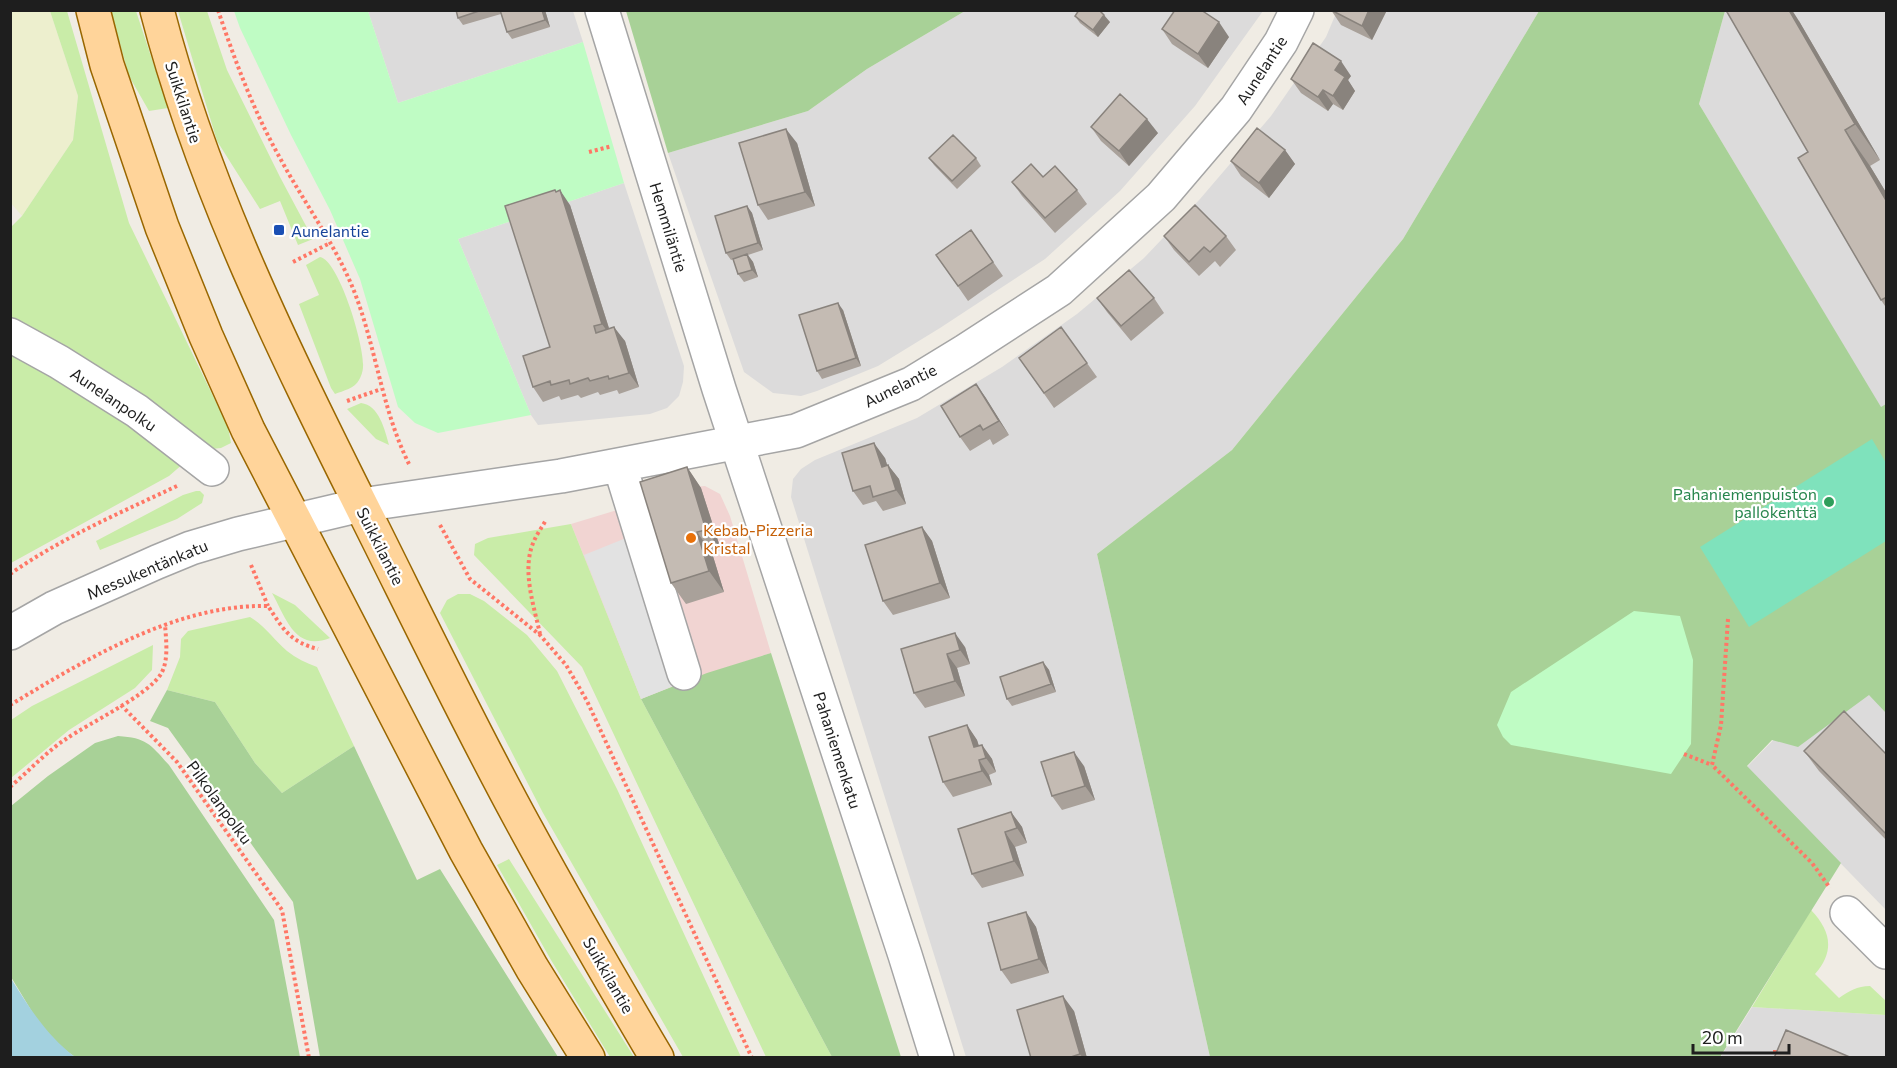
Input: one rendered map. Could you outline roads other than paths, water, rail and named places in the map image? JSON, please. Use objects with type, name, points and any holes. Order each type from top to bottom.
[{"type":"main road","points":[[93,10],[107,65],[162,227],[206,336],[248,430],[466,851],[532,968],[588,1058]]},
{"type":"main road","name":"Suikkilantie","points":[[157,10],[198,145],[221,208],[315,415],[463,710],[520,818],[657,1058]]},
{"type":"street","name":"Hemmiläntie","points":[[602,10],[737,444]]},
{"type":"street","name":"Aunelantie","points":[[361,505],[520,483],[737,444],[796,431],[911,384],[1059,290],[1161,197],[1236,109],[1281,42],[1297,10]]},
{"type":"street","name":"Aunelanpolku","points":[[10,336],[59,362],[137,411],[212,469]]},
{"type":"street","name":"Pahaniemenkatu","points":[[737,444],[898,932],[937,1058]]},
{"type":"street","points":[[620,466],[684,673]]},
{"type":"street","name":"Messukentänkatu","points":[[10,633],[54,608],[191,548],[238,534],[361,505]]},
{"type":"street","points":[[1847,913],[1887,952]]},
{"type":"water","points":[[10,977],[47,1030],[75,1057],[11,1057]]},
{"type":"place","name":"Aunelantie","points":[[279,230]]},
{"type":"place","name":"Pahaniemenpuiston pallokenttä","points":[[1829,502]]},
{"type":"place","name":"Kebab-Pizzeria Kristal","points":[[691,538]]}]
